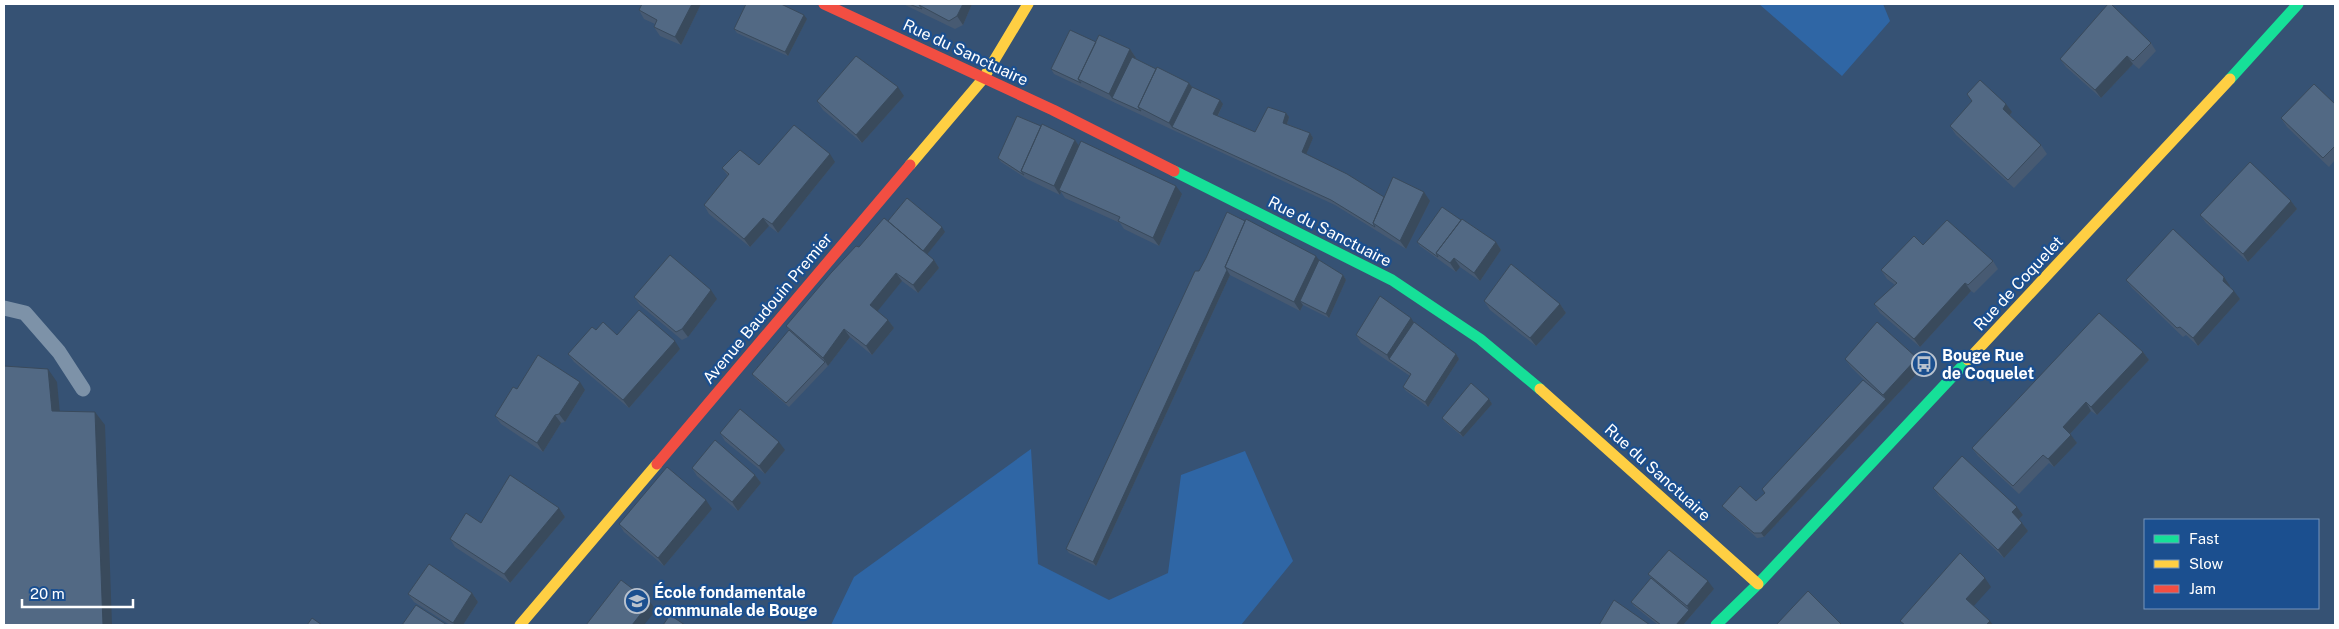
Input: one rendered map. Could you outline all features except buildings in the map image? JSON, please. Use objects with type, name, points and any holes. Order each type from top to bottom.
[{"type":"street","name":"Rue du Sanctuaire","points":[[824,4],[1052,110],[1392,280],[1480,339],[1579,422],[1758,584]]},
{"type":"street","name":"Avenue Baudouin Premier","points":[[520,625],[983,79],[1028,4]]},
{"type":"street","name":"Rue de Coquelet","points":[[1716,625],[1758,584],[2126,192],[2298,4]]},
{"type":"lane","points":[[4,308],[25,313],[59,352],[84,389]]},
{"type":"shaded area","points":[[1759,4],[1883,4],[1890,21],[1842,76]]},
{"type":"shaded area","points":[[1031,449],[1038,564],[1109,600],[1168,573],[1181,475],[1245,451],[1293,561],[1241,625],[831,625],[854,577]]},
{"type":"traffic: fast","points":[[2230,79],[2298,4]]},
{"type":"traffic: fast","points":[[1174,171],[1392,280],[1480,339],[1540,389]]},
{"type":"traffic: fast","points":[[1716,625],[1758,584],[1968,360]]},
{"type":"traffic: slow","points":[[910,165],[983,79],[1028,4]]},
{"type":"traffic: slow","points":[[1968,360],[2230,79]]},
{"type":"traffic: slow","points":[[1540,389],[1758,584]]},
{"type":"traffic: slow","points":[[520,625],[657,464]]},
{"type":"traffic: jam","points":[[824,4],[1053,110],[1174,171]]},
{"type":"traffic: jam","points":[[657,464],[910,165]]},
{"type":"place","name":"Bouge Rue de Coquelet","points":[[1924,364]]},
{"type":"place","name":"École fondamentale communale de Bouge","points":[[637,601]]}]
